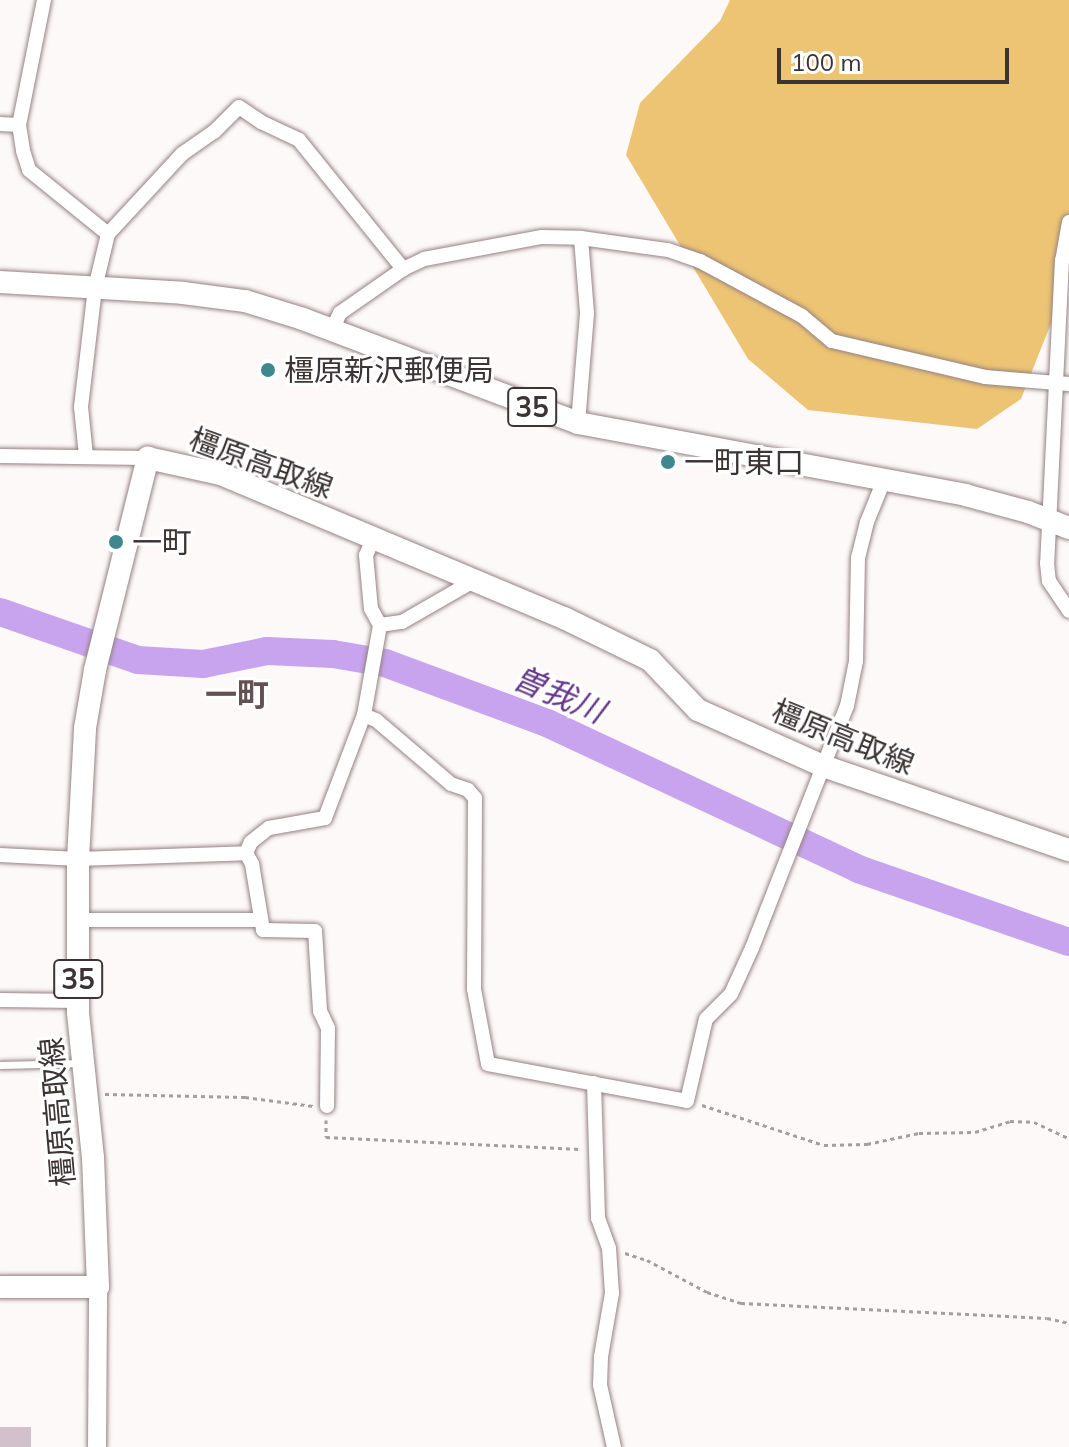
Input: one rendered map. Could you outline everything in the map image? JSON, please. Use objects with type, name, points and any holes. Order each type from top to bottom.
[{"type":"main road","name":"35","points":[[0,282],[245,301],[332,330],[578,423],[965,495],[1060,524]]},
{"type":"main road","name":"橿原高取線","points":[[98,1287],[93,1158],[78,1001],[78,859],[85,728],[95,670],[148,458],[221,474],[564,618],[650,660],[698,710],[823,766],[1069,850]]},
{"type":"main road","points":[[0,1287],[98,1287]]},
{"type":"street","points":[[44,0],[19,125],[29,170],[108,234]]},
{"type":"street","points":[[86,456],[81,407],[95,288],[108,234],[182,154],[214,132],[239,107],[261,122],[299,140],[403,269]]},
{"type":"street","points":[[0,124],[19,125]]},
{"type":"street","points":[[1069,222],[1062,260],[1060,524],[1049,581],[1069,611]]},
{"type":"street","points":[[332,330],[340,313],[403,269],[444,253],[542,237],[581,238],[668,250],[700,261],[802,316],[832,341],[985,377],[1063,384]]},
{"type":"street","points":[[578,423],[587,313],[581,238]]},
{"type":"street","points":[[0,456],[148,458]]},
{"type":"street","points":[[364,715],[376,720],[451,784],[468,790],[475,798],[474,989],[488,1064],[687,1101],[706,1019],[731,994],[847,706],[856,661],[858,558],[867,522],[884,480]]},
{"type":"street","points":[[246,853],[251,842],[269,828],[325,818],[364,715],[379,629],[371,609],[366,555],[373,540]]},
{"type":"street","points":[[379,629],[402,622],[475,580]]},
{"type":"street","points":[[0,855],[78,859],[246,853]]},
{"type":"street","points":[[246,853],[252,864],[263,930],[315,931],[320,1011],[328,1028],[327,1106]]},
{"type":"street","points":[[78,920],[260,920]]},
{"type":"street","points":[[0,1000],[78,1001]]},
{"type":"street","points":[[594,1083],[598,1218],[601,1235],[609,1248],[612,1293],[601,1357],[600,1385],[614,1447]]},
{"type":"street","points":[[97,1447],[98,1287]]},
{"type":"lane","points":[[0,1065],[82,1063]]},
{"type":"path","points":[[86,1093],[245,1097],[327,1106],[326,1137],[598,1150]]},
{"type":"path","points":[[687,1101],[824,1145],[867,1144],[919,1133],[975,1132],[1010,1121],[1034,1122],[1069,1138]]},
{"type":"path","points":[[609,1248],[647,1260],[707,1292],[741,1303],[1047,1318],[1069,1323]]},
{"type":"shaded area","points":[[730,0],[1069,0],[1069,278],[1021,399],[977,429],[808,410],[748,359],[626,155],[640,103],[720,21]]},
{"type":"building","points":[[0,1427],[31,1427],[31,1447],[0,1447]]},
{"type":"waterway","name":"曽我川","points":[[0,612],[138,660],[203,664],[267,651],[333,654],[385,663],[547,723],[858,869],[1069,942]]},
{"type":"place","name":"橿原新沢郵便局","points":[[268,370]]},
{"type":"place","name":"一町東口","points":[[668,462]]},
{"type":"place","name":"一町","points":[[116,542]]},
{"type":"district","name":"一町","points":[[237,694]]}]
